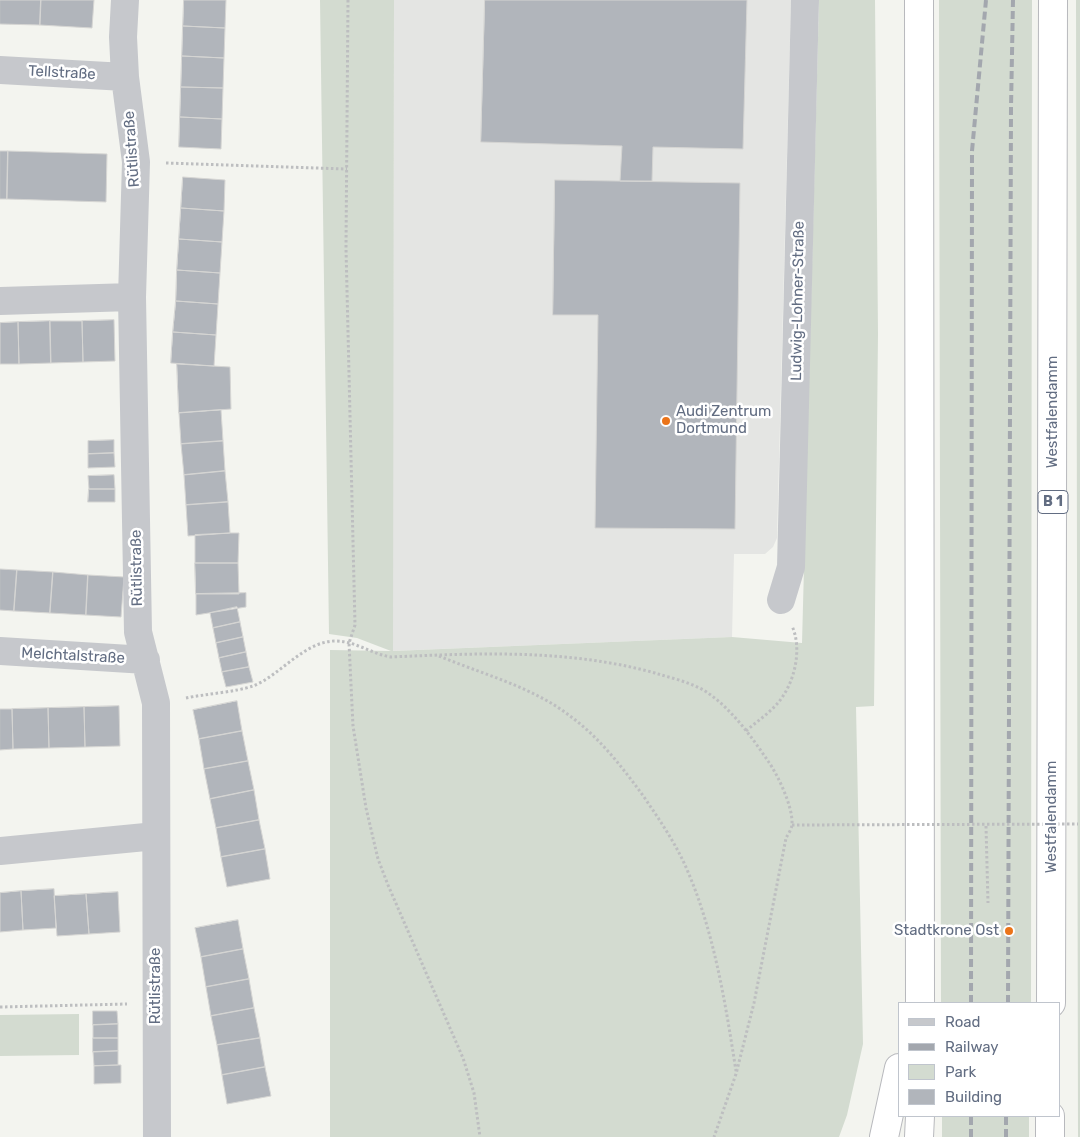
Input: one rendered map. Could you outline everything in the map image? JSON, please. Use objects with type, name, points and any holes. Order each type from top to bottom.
[{"type":"highway","points":[[919,0],[920,1002]]},
{"type":"highway","name":"Westfalendamm","points":[[1051,1002],[1053,0]]},
{"type":"highway","points":[[884,1137],[898,1073]]},
{"type":"highway","points":[[920,1117],[920,1137]]},
{"type":"highway","points":[[1050,1117],[1050,1137]]},
{"type":"street","name":"Rütlistraße","points":[[125,0],[123,37],[125,77],[136,162],[132,298],[138,632],[156,703],[157,1137]]},
{"type":"street","name":"Ludwig-Lohner-Straße","points":[[781,600],[791,566],[805,0]]},
{"type":"street","name":"Tellstraße","points":[[0,70],[125,77]]},
{"type":"street","points":[[0,300],[132,298]]},
{"type":"street","name":"Melchtalstraße","points":[[0,651],[146,660]]},
{"type":"street","points":[[0,851],[156,836]]},
{"type":"path","points":[[348,0],[346,248],[355,625],[348,643],[353,726],[363,793],[378,859],[464,1058],[474,1093],[480,1137]]},
{"type":"path","points":[[164,163],[347,169]]},
{"type":"path","points":[[156,703],[254,686],[309,650],[336,641],[391,657],[548,654],[625,665],[679,681],[704,691],[746,730],[775,772],[787,800],[792,825],[786,838],[754,1003],[736,1074],[714,1137]]},
{"type":"path","points":[[436,655],[531,693],[570,715],[599,742],[629,776],[666,830],[685,865],[701,907],[725,999],[736,1074]]},
{"type":"path","points":[[746,730],[776,705],[784,694],[796,657]]},
{"type":"path","points":[[792,825],[986,826],[1078,824]]},
{"type":"path","points":[[986,826],[988,903]]},
{"type":"path","points":[[0,1007],[156,1003]]},
{"type":"shaded area","points":[[394,0],[791,0],[777,538],[773,547],[765,554],[734,554],[732,637],[392,651]]},
{"type":"green space","points":[[320,0],[394,0],[393,651],[732,637],[802,643],[819,0],[875,0],[878,334],[874,706],[856,707],[863,1044],[847,1115],[839,1137],[330,1137],[330,650],[391,651],[357,638],[329,634]]},
{"type":"green space","points":[[939,0],[1032,0],[1031,1002],[941,1002]]},
{"type":"green space","points":[[1076,0],[1080,0],[1080,1137],[1078,1137]]},
{"type":"green space","points":[[79,1014],[79,1055],[0,1056],[0,1015]]},
{"type":"green space","points":[[942,1117],[1029,1117],[1029,1137],[942,1137]]},
{"type":"building","points":[[0,0],[41,0],[40,25],[0,24]]},
{"type":"building","points":[[41,0],[94,0],[92,28],[40,25]]},
{"type":"building","points":[[184,0],[226,0],[225,28],[183,26]]},
{"type":"building","points":[[485,0],[747,0],[743,149],[653,147],[652,181],[620,181],[622,146],[481,142]]},
{"type":"building","points":[[183,26],[225,28],[224,58],[182,56]]},
{"type":"building","points":[[182,56],[224,58],[223,88],[181,87]]},
{"type":"building","points":[[181,87],[223,88],[222,119],[180,117]]},
{"type":"building","points":[[180,117],[222,119],[221,149],[179,147]]},
{"type":"building","points":[[0,151],[8,151],[7,199],[0,199]]},
{"type":"building","points":[[8,151],[107,154],[106,202],[7,199]]},
{"type":"building","points":[[183,177],[225,180],[224,211],[181,208]]},
{"type":"building","name":"Audi Zentrum Dortmund","points":[[555,180],[740,183],[735,529],[595,528],[598,315],[553,315]]},
{"type":"building","points":[[181,208],[224,211],[222,242],[179,239]]},
{"type":"building","points":[[179,239],[222,242],[220,273],[177,270]]},
{"type":"building","points":[[177,270],[220,273],[218,304],[176,301]]},
{"type":"building","points":[[176,301],[218,304],[216,335],[173,332]]},
{"type":"building","points":[[114,320],[115,361],[83,362],[82,321]]},
{"type":"building","points":[[50,321],[82,321],[83,362],[51,363]]},
{"type":"building","points":[[50,321],[51,363],[19,364],[18,322]]},
{"type":"building","points":[[18,322],[19,364],[0,364],[0,323]]},
{"type":"building","points":[[173,332],[216,335],[214,366],[171,363]]},
{"type":"building","points":[[177,364],[230,367],[231,409],[179,413]]},
{"type":"building","points":[[221,410],[223,441],[181,444],[179,413]]},
{"type":"building","points":[[114,440],[114,453],[88,454],[88,441]]},
{"type":"building","points":[[223,441],[225,471],[184,475],[181,444]]},
{"type":"building","points":[[114,453],[115,467],[88,468],[88,454]]},
{"type":"building","points":[[225,471],[228,502],[186,505],[184,475]]},
{"type":"building","points":[[114,475],[115,489],[89,489],[88,476]]},
{"type":"building","points":[[89,489],[115,489],[115,502],[88,502]]},
{"type":"building","points":[[228,502],[230,533],[188,536],[186,505]]},
{"type":"building","points":[[239,533],[238,563],[195,563],[195,535]]},
{"type":"building","points":[[195,563],[238,563],[239,594],[196,594]]},
{"type":"building","points":[[0,569],[17,570],[14,611],[0,610]]},
{"type":"building","points":[[17,570],[53,572],[50,613],[14,611]]},
{"type":"building","points":[[53,572],[88,575],[86,615],[50,613]]},
{"type":"building","points":[[88,575],[124,577],[121,617],[86,615]]},
{"type":"building","points":[[246,593],[246,607],[196,615],[196,594]]},
{"type":"building","points":[[237,607],[240,622],[213,628],[210,613]]},
{"type":"building","points":[[240,622],[243,637],[216,643],[213,628]]},
{"type":"building","points":[[243,637],[246,652],[219,658],[216,643]]},
{"type":"building","points":[[246,652],[249,667],[222,672],[219,658]]},
{"type":"building","points":[[249,667],[253,682],[226,687],[222,672]]},
{"type":"building","points":[[237,701],[242,731],[199,739],[193,710]]},
{"type":"building","points":[[119,706],[120,746],[85,747],[84,707]]},
{"type":"building","points":[[84,707],[85,747],[49,748],[48,708]]},
{"type":"building","points":[[48,708],[49,748],[13,749],[12,709]]},
{"type":"building","points":[[0,709],[12,709],[13,749],[0,750]]},
{"type":"building","points":[[242,731],[248,761],[204,769],[199,739]]},
{"type":"building","points":[[248,761],[254,790],[210,799],[204,769]]},
{"type":"building","points":[[254,790],[259,820],[216,828],[210,799]]},
{"type":"building","points":[[259,820],[265,849],[221,857],[216,828]]},
{"type":"building","points":[[265,849],[270,879],[227,887],[221,857]]},
{"type":"building","points":[[54,889],[56,928],[23,930],[21,891]]},
{"type":"building","points":[[21,891],[23,930],[0,932],[0,893]]},
{"type":"building","points":[[118,892],[120,932],[89,934],[86,894]]},
{"type":"building","points":[[86,894],[89,934],[57,936],[54,896]]},
{"type":"building","points":[[238,920],[243,949],[201,957],[195,928]]},
{"type":"building","points":[[243,949],[249,979],[206,987],[201,957]]},
{"type":"building","points":[[249,979],[254,1008],[211,1016],[206,987]]},
{"type":"building","points":[[254,1008],[260,1038],[217,1045],[211,1016]]},
{"type":"building","points":[[93,1011],[117,1011],[118,1024],[93,1025]]},
{"type":"building","points":[[118,1024],[118,1038],[93,1038],[93,1025]]},
{"type":"building","points":[[93,1038],[118,1038],[118,1051],[93,1052]]},
{"type":"building","points":[[260,1038],[265,1067],[222,1075],[217,1045]]},
{"type":"building","points":[[118,1051],[118,1065],[94,1066],[93,1052]]},
{"type":"building","points":[[121,1065],[121,1083],[94,1084],[94,1066]]},
{"type":"building","points":[[265,1067],[271,1096],[227,1104],[222,1075]]},
{"type":"railway","points":[[971,1002],[972,151],[986,0]]},
{"type":"railway","points":[[1008,1002],[1013,0]]},
{"type":"railway","points":[[971,1117],[971,1137]]},
{"type":"railway","points":[[1006,1117],[1006,1137]]},
{"type":"place","name":"Audi Zentrum Dortmund","points":[[666,421]]},
{"type":"place","name":"Stadtkrone Ost","points":[[1009,931]]}]
